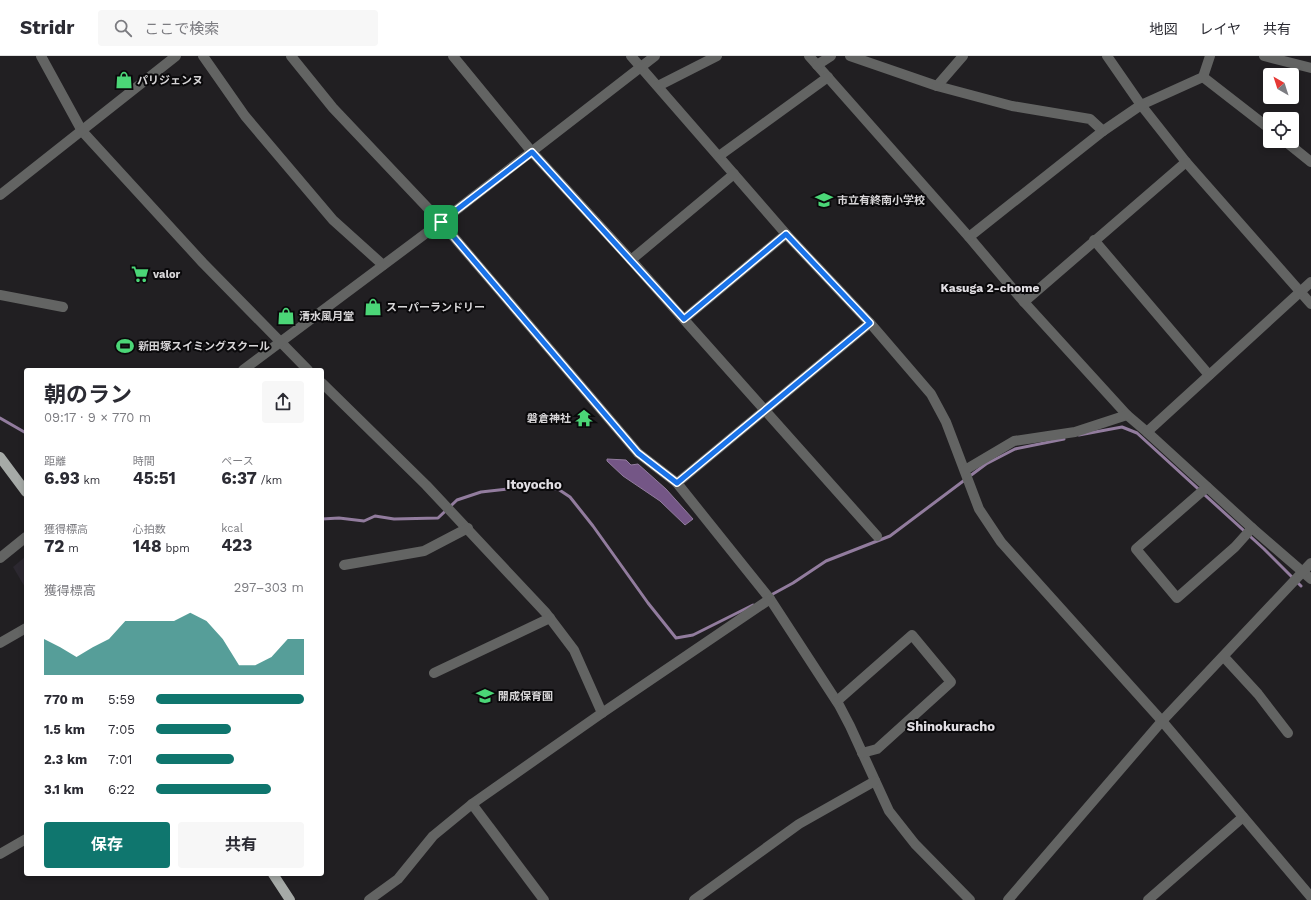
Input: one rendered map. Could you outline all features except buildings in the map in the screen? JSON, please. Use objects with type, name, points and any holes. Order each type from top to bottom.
[{"type":"main road","points":[[0,457],[24,489]]},
{"type":"main road","points":[[275,876],[290,900]]},
{"type":"street","points":[[41,56],[82,131],[203,263],[306,368]]},
{"type":"street","points":[[0,195],[176,56]]},
{"type":"street","points":[[204,56],[245,116],[333,220],[383,265]]},
{"type":"street","points":[[291,56],[333,108],[441,222],[638,453],[677,483],[770,599],[837,702],[850,726],[889,811],[915,844],[970,900]]},
{"type":"street","points":[[453,56],[532,152],[632,260],[876,536]]},
{"type":"street","points":[[631,56],[786,234],[870,323],[931,394],[946,422],[980,509],[1001,542],[1162,721],[1311,897]]},
{"type":"street","points":[[246,368],[441,222],[655,56]]},
{"type":"street","points":[[658,86],[717,56]]},
{"type":"street","points":[[809,56],[969,237],[1024,302],[1126,415],[1147,432],[1252,528],[1311,579]]},
{"type":"street","points":[[817,65],[831,56]]},
{"type":"street","points":[[850,56],[937,86],[1012,106],[1090,119],[1103,131]]},
{"type":"street","points":[[937,86],[963,56]]},
{"type":"street","points":[[1107,56],[1141,105],[1186,162],[1311,304]]},
{"type":"street","points":[[969,237],[1103,131],[1141,105],[1203,77],[1210,56]]},
{"type":"street","points":[[1264,56],[1311,68]]},
{"type":"street","points":[[719,156],[828,77]]},
{"type":"street","points":[[1203,77],[1263,124]]},
{"type":"street","points":[[1294,148],[1311,162]]},
{"type":"street","points":[[1024,302],[1186,162]]},
{"type":"street","points":[[632,260],[734,174]]},
{"type":"street","points":[[684,319],[786,234]]},
{"type":"street","points":[[1094,240],[1209,375]]},
{"type":"street","points":[[1147,432],[1311,282]]},
{"type":"street","points":[[0,296],[64,308]]},
{"type":"street","points":[[677,483],[870,323]]},
{"type":"street","points":[[324,385],[468,528],[550,618],[574,650],[602,713]]},
{"type":"street","points":[[965,470],[1014,441],[1076,432],[1126,415]]},
{"type":"street","points":[[1208,487],[1136,549],[1177,598],[1235,547],[1252,528]]},
{"type":"street","points":[[344,565],[424,551],[468,528]]},
{"type":"street","points":[[0,558],[24,539]]},
{"type":"street","points":[[1008,900],[1162,721],[1224,657],[1302,570],[1311,563]]},
{"type":"street","points":[[369,900],[398,879],[433,836],[472,804],[602,713],[770,599]]},
{"type":"street","points":[[434,673],[550,618]]},
{"type":"street","points":[[0,643],[24,629]]},
{"type":"street","points":[[837,702],[912,635],[952,682],[877,749],[862,753]]},
{"type":"street","points":[[1224,657],[1258,694],[1288,733]]},
{"type":"street","points":[[694,900],[799,824],[875,781]]},
{"type":"street","points":[[472,804],[544,900]]},
{"type":"street","points":[[1148,900],[1243,817]]},
{"type":"street","points":[[0,854],[24,840]]},
{"type":"shaded area","points":[[607,459],[626,460],[631,465],[638,464],[666,489],[693,519],[685,525],[660,501],[623,476],[607,461]]},
{"type":"shaded area","points":[[24,558],[24,586],[13,567]]},
{"type":"waterway","points":[[0,418],[24,432]]},
{"type":"waterway","points":[[1079,435],[1122,427],[1137,433],[1264,549],[1301,586]]},
{"type":"waterway","points":[[771,595],[793,583],[826,561],[890,536],[986,464],[1015,449],[1064,439]]},
{"type":"waterway","points":[[324,519],[339,518],[364,521],[375,516],[394,519],[438,518],[457,500],[481,492],[527,487],[558,489],[570,497],[593,526],[648,603],[676,638],[693,635],[753,605]]},
{"type":"place","name":"パリジェンヌ","points":[[124,80]]},
{"type":"place","name":"市立有終南小学校","points":[[824,200]]},
{"type":"place","name":"valor","points":[[140,274]]},
{"type":"place","name":"スーパーランドリー","points":[[373,307]]},
{"type":"place","name":"清水風月堂","points":[[286,316]]},
{"type":"place","name":"新田塚スイミングスクール","points":[[125,346]]},
{"type":"place","name":"磐倉神社","points":[[584,418]]},
{"type":"place","name":"開成保育園","points":[[485,696]]},
{"type":"district","name":"Kasuga 2-chome","points":[[990,288]]},
{"type":"district","name":"Itoyocho","points":[[534,484]]},
{"type":"district","name":"Shinokuracho","points":[[951,726]]},
{"type":"route","points":[[532,152],[632,260],[684,319],[786,234],[870,323],[677,483],[638,453],[441,222],[532,152]]}]
